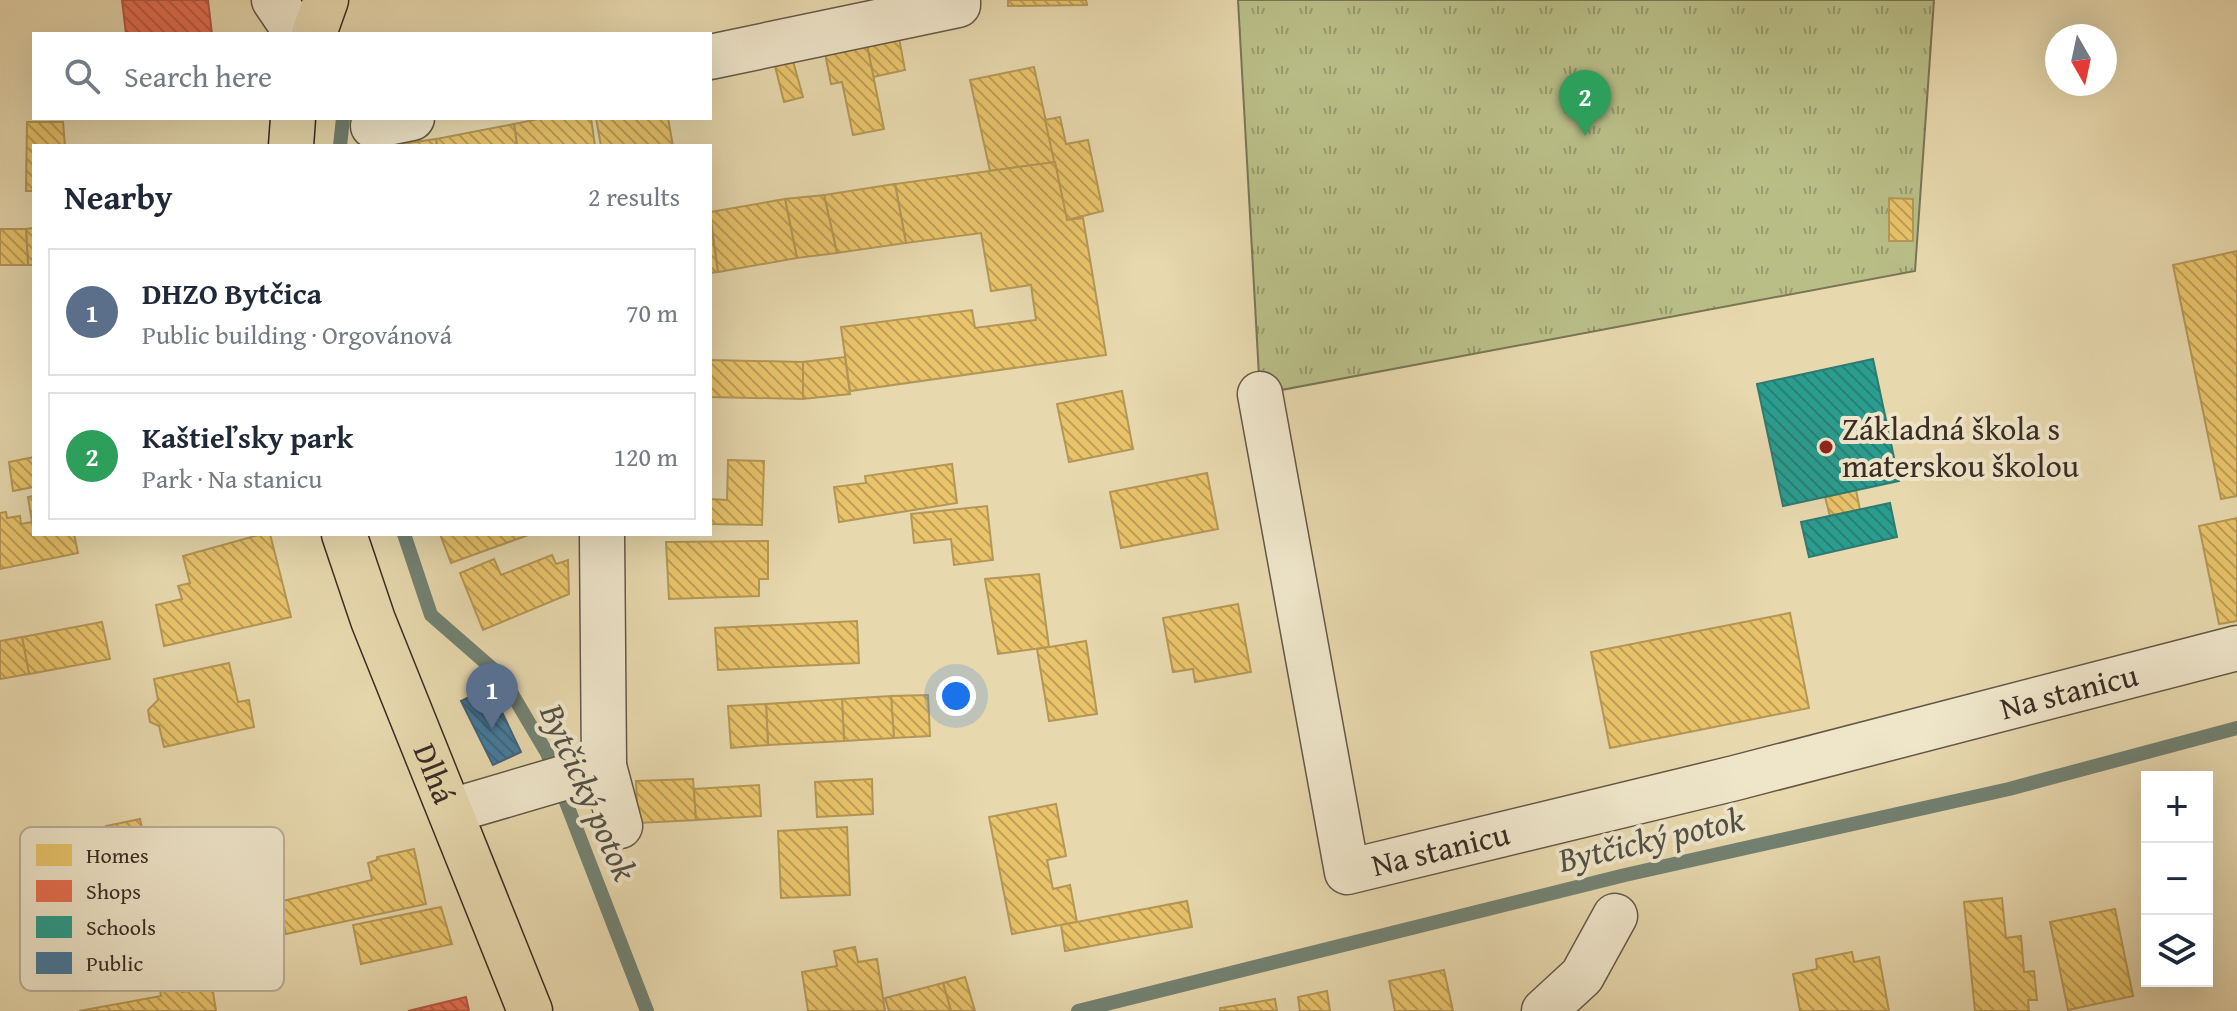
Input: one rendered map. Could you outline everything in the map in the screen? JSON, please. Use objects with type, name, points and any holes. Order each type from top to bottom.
[{"type":"main road","points":[[315,32],[326,0]]},
{"type":"main road","points":[[291,144],[293,120]]},
{"type":"main road","name":"Dlhá","points":[[345,536],[373,620],[530,1011]]},
{"type":"street","points":[[274,0],[296,32]]},
{"type":"street","points":[[712,57],[958,5],[958,0]]},
{"type":"street","name":"Na stanicu","points":[[1260,394],[1347,872],[1750,774],[2237,648]]},
{"type":"street","points":[[570,776],[602,536]]},
{"type":"street","points":[[451,811],[570,776]]},
{"type":"street","points":[[570,776],[620,826]]},
{"type":"street","points":[[1544,1011],[1582,976],[1615,916]]},
{"type":"green space","points":[[1238,0],[1934,0],[1915,271],[1260,394]]},
{"type":"building: Homes","points":[[1008,0],[1086,0],[1087,5],[1008,6]]},
{"type":"building: Homes","points":[[899,38],[905,70],[873,77],[867,45]]},
{"type":"building: Homes","points":[[867,45],[884,129],[853,135],[842,82],[831,84],[825,53]]},
{"type":"building: Homes","points":[[793,61],[803,97],[784,102],[775,66]]},
{"type":"building: Homes","points":[[1034,67],[1055,162],[990,171],[970,80]]},
{"type":"building: Homes","points":[[1060,117],[1066,144],[1088,140],[1103,211],[1067,220],[1045,120]]},
{"type":"building: Homes","points":[[533,120],[591,120],[595,144],[517,144],[514,124]]},
{"type":"building: Homes","points":[[596,120],[668,120],[673,144],[601,144]]},
{"type":"building: Homes","points":[[27,122],[63,122],[65,144],[32,144],[32,191],[26,191]]},
{"type":"building: Homes","points":[[514,124],[517,144],[437,144],[436,139]]},
{"type":"building: Homes","points":[[436,139],[437,144],[402,144]]},
{"type":"building: Homes","points":[[1055,162],[1067,220],[1083,218],[1106,355],[850,391],[841,327],[972,310],[975,328],[1036,320],[1031,285],[991,291],[981,233],[906,243],[895,184]]},
{"type":"building: Homes","points":[[895,184],[906,243],[837,253],[824,195]]},
{"type":"building: Homes","points":[[824,195],[837,253],[797,258],[785,199]]},
{"type":"building: Homes","points":[[1889,198],[1913,199],[1913,241],[1889,241]]},
{"type":"building: Homes","points":[[785,199],[797,258],[718,272],[712,212]]},
{"type":"building: Homes","points":[[32,228],[32,265],[28,265],[26,229]]},
{"type":"building: Homes","points":[[0,229],[26,229],[28,265],[0,265]]},
{"type":"building: Homes","points":[[712,232],[718,272],[712,273]]},
{"type":"building: Homes","points":[[2237,251],[2237,496],[2221,499],[2173,265]]},
{"type":"building: Homes","points":[[845,357],[850,394],[803,399],[803,362]]},
{"type":"building: Homes","points":[[712,360],[803,362],[803,399],[712,397]]},
{"type":"building: Homes","points":[[1122,391],[1133,449],[1069,462],[1057,404]]},
{"type":"building: Homes","points":[[32,457],[32,487],[13,491],[9,462]]},
{"type":"building: Homes","points":[[728,460],[764,461],[762,525],[712,524],[712,499],[727,500]]},
{"type":"building: Homes","points":[[952,464],[957,503],[839,522],[834,487],[866,483],[865,476]]},
{"type":"building: Homes","points":[[1207,473],[1218,529],[1121,548],[1110,492]]},
{"type":"building: Homes","points":[[1856,490],[1860,510],[1830,516],[1825,497]]},
{"type":"building: Homes","points":[[32,496],[32,522],[28,497]]},
{"type":"building: Homes","points":[[987,506],[993,560],[954,565],[951,539],[914,543],[911,514]]},
{"type":"building: Homes","points":[[6,512],[7,518],[20,516],[21,524],[32,522],[32,536],[74,536],[78,553],[0,569],[0,513]]},
{"type":"building: Homes","points":[[2237,518],[2237,621],[2219,624],[2199,526]]},
{"type":"building: Homes","points":[[255,536],[271,536],[291,617],[164,646],[156,605],[182,599],[178,586],[190,583],[183,556]]},
{"type":"building: Homes","points":[[441,536],[525,536],[451,563]]},
{"type":"building: Homes","points":[[768,541],[768,579],[759,579],[759,596],[669,599],[666,542]]},
{"type":"building: Homes","points":[[552,555],[556,564],[568,560],[569,594],[483,630],[460,573],[494,559],[501,575]]},
{"type":"building: Homes","points":[[1039,574],[1049,647],[998,654],[985,579]]},
{"type":"building: Homes","points":[[1238,604],[1251,672],[1195,682],[1193,669],[1173,672],[1163,618]]},
{"type":"building: Homes","points":[[1790,613],[1809,708],[1610,748],[1591,652]]},
{"type":"building: Homes","points":[[857,621],[859,663],[718,670],[715,628]]},
{"type":"building: Homes","points":[[102,622],[110,659],[29,674],[22,637]]},
{"type":"building: Homes","points":[[22,637],[29,674],[0,679],[0,641]]},
{"type":"building: Homes","points":[[1086,641],[1097,714],[1049,721],[1037,649]]},
{"type":"building: Homes","points":[[229,663],[238,702],[249,700],[254,727],[164,747],[159,726],[150,722],[148,710],[158,700],[154,679]]},
{"type":"building: Homes","points":[[928,695],[930,736],[894,738],[891,696]]},
{"type":"building: Homes","points":[[891,696],[894,738],[844,741],[842,699]]},
{"type":"building: Homes","points":[[842,699],[844,741],[768,745],[766,704]]},
{"type":"building: Homes","points":[[766,704],[768,745],[731,748],[728,706]]},
{"type":"building: Homes","points":[[693,779],[696,820],[638,823],[636,781]]},
{"type":"building: Homes","points":[[872,779],[873,814],[817,817],[815,782]]},
{"type":"building: Homes","points":[[759,785],[761,816],[696,820],[694,789]]},
{"type":"building: Homes","points":[[1056,804],[1066,856],[1047,860],[1053,889],[1070,885],[1077,922],[1012,934],[989,817]]},
{"type":"building: Homes","points":[[140,819],[142,827],[106,827]]},
{"type":"building: Homes","points":[[847,827],[850,895],[781,898],[778,831]]},
{"type":"building: Homes","points":[[414,849],[426,904],[286,934],[284,901],[372,880],[368,863],[377,860],[377,857]]},
{"type":"building: Homes","points":[[2002,898],[2006,938],[2021,936],[2024,972],[2034,971],[2037,1000],[2028,1000],[2029,1011],[1975,1011],[1964,902]]},
{"type":"building: Homes","points":[[1187,901],[1192,927],[1065,951],[1061,925]]},
{"type":"building: Homes","points":[[441,907],[452,944],[361,964],[353,925]]},
{"type":"building: Homes","points":[[2115,909],[2133,996],[2068,1010],[2050,922]]},
{"type":"building: Homes","points":[[855,947],[858,962],[877,959],[885,1011],[808,1011],[802,972],[837,966],[834,951]]},
{"type":"building: Homes","points":[[1852,952],[1854,962],[1879,957],[1889,1011],[1800,1011],[1793,974],[1817,969],[1816,959]]},
{"type":"building: Homes","points":[[1444,970],[1453,1011],[1395,1011],[1389,981]]},
{"type":"building: Homes","points":[[965,977],[975,1011],[951,1011],[943,983]]},
{"type":"building: Homes","points":[[943,983],[951,1011],[889,1011],[885,998]]},
{"type":"building: Homes","points":[[160,991],[213,991],[216,1011],[79,1011],[161,996]]},
{"type":"building: Homes","points":[[1327,991],[1330,1011],[1300,1011],[1298,997]]},
{"type":"building: Homes","points":[[1275,999],[1277,1011],[1220,1011],[1220,1008]]},
{"type":"building: Shops","points":[[122,0],[208,0],[212,32],[126,32]]},
{"type":"building: Shops","points":[[466,997],[469,1011],[408,1011]]},
{"type":"building: Schools","points":[[1873,359],[1899,481],[1783,506],[1757,384]]},
{"type":"building: Schools","points":[[1890,503],[1897,537],[1809,557],[1801,522]]},
{"type":"building: Public","points":[[490,687],[521,752],[493,765],[461,701]]},
{"type":"waterway","name":"Bytčický potok","points":[[340,144],[343,120]]},
{"type":"waterway","name":"Bytčický potok","points":[[405,536],[431,615],[502,677],[547,753],[647,1011]]},
{"type":"waterway","name":"Bytčický potok","points":[[1078,1011],[1625,875],[2009,789],[2237,728]]},
{"type":"place","name":"Kaštieľsky park","points":[[1585,136]]},
{"type":"place","name":"Základná škola s materskou školou","points":[[1826,447]]},
{"type":"place","name":"DHZO Bytčica","points":[[492,729]]}]
